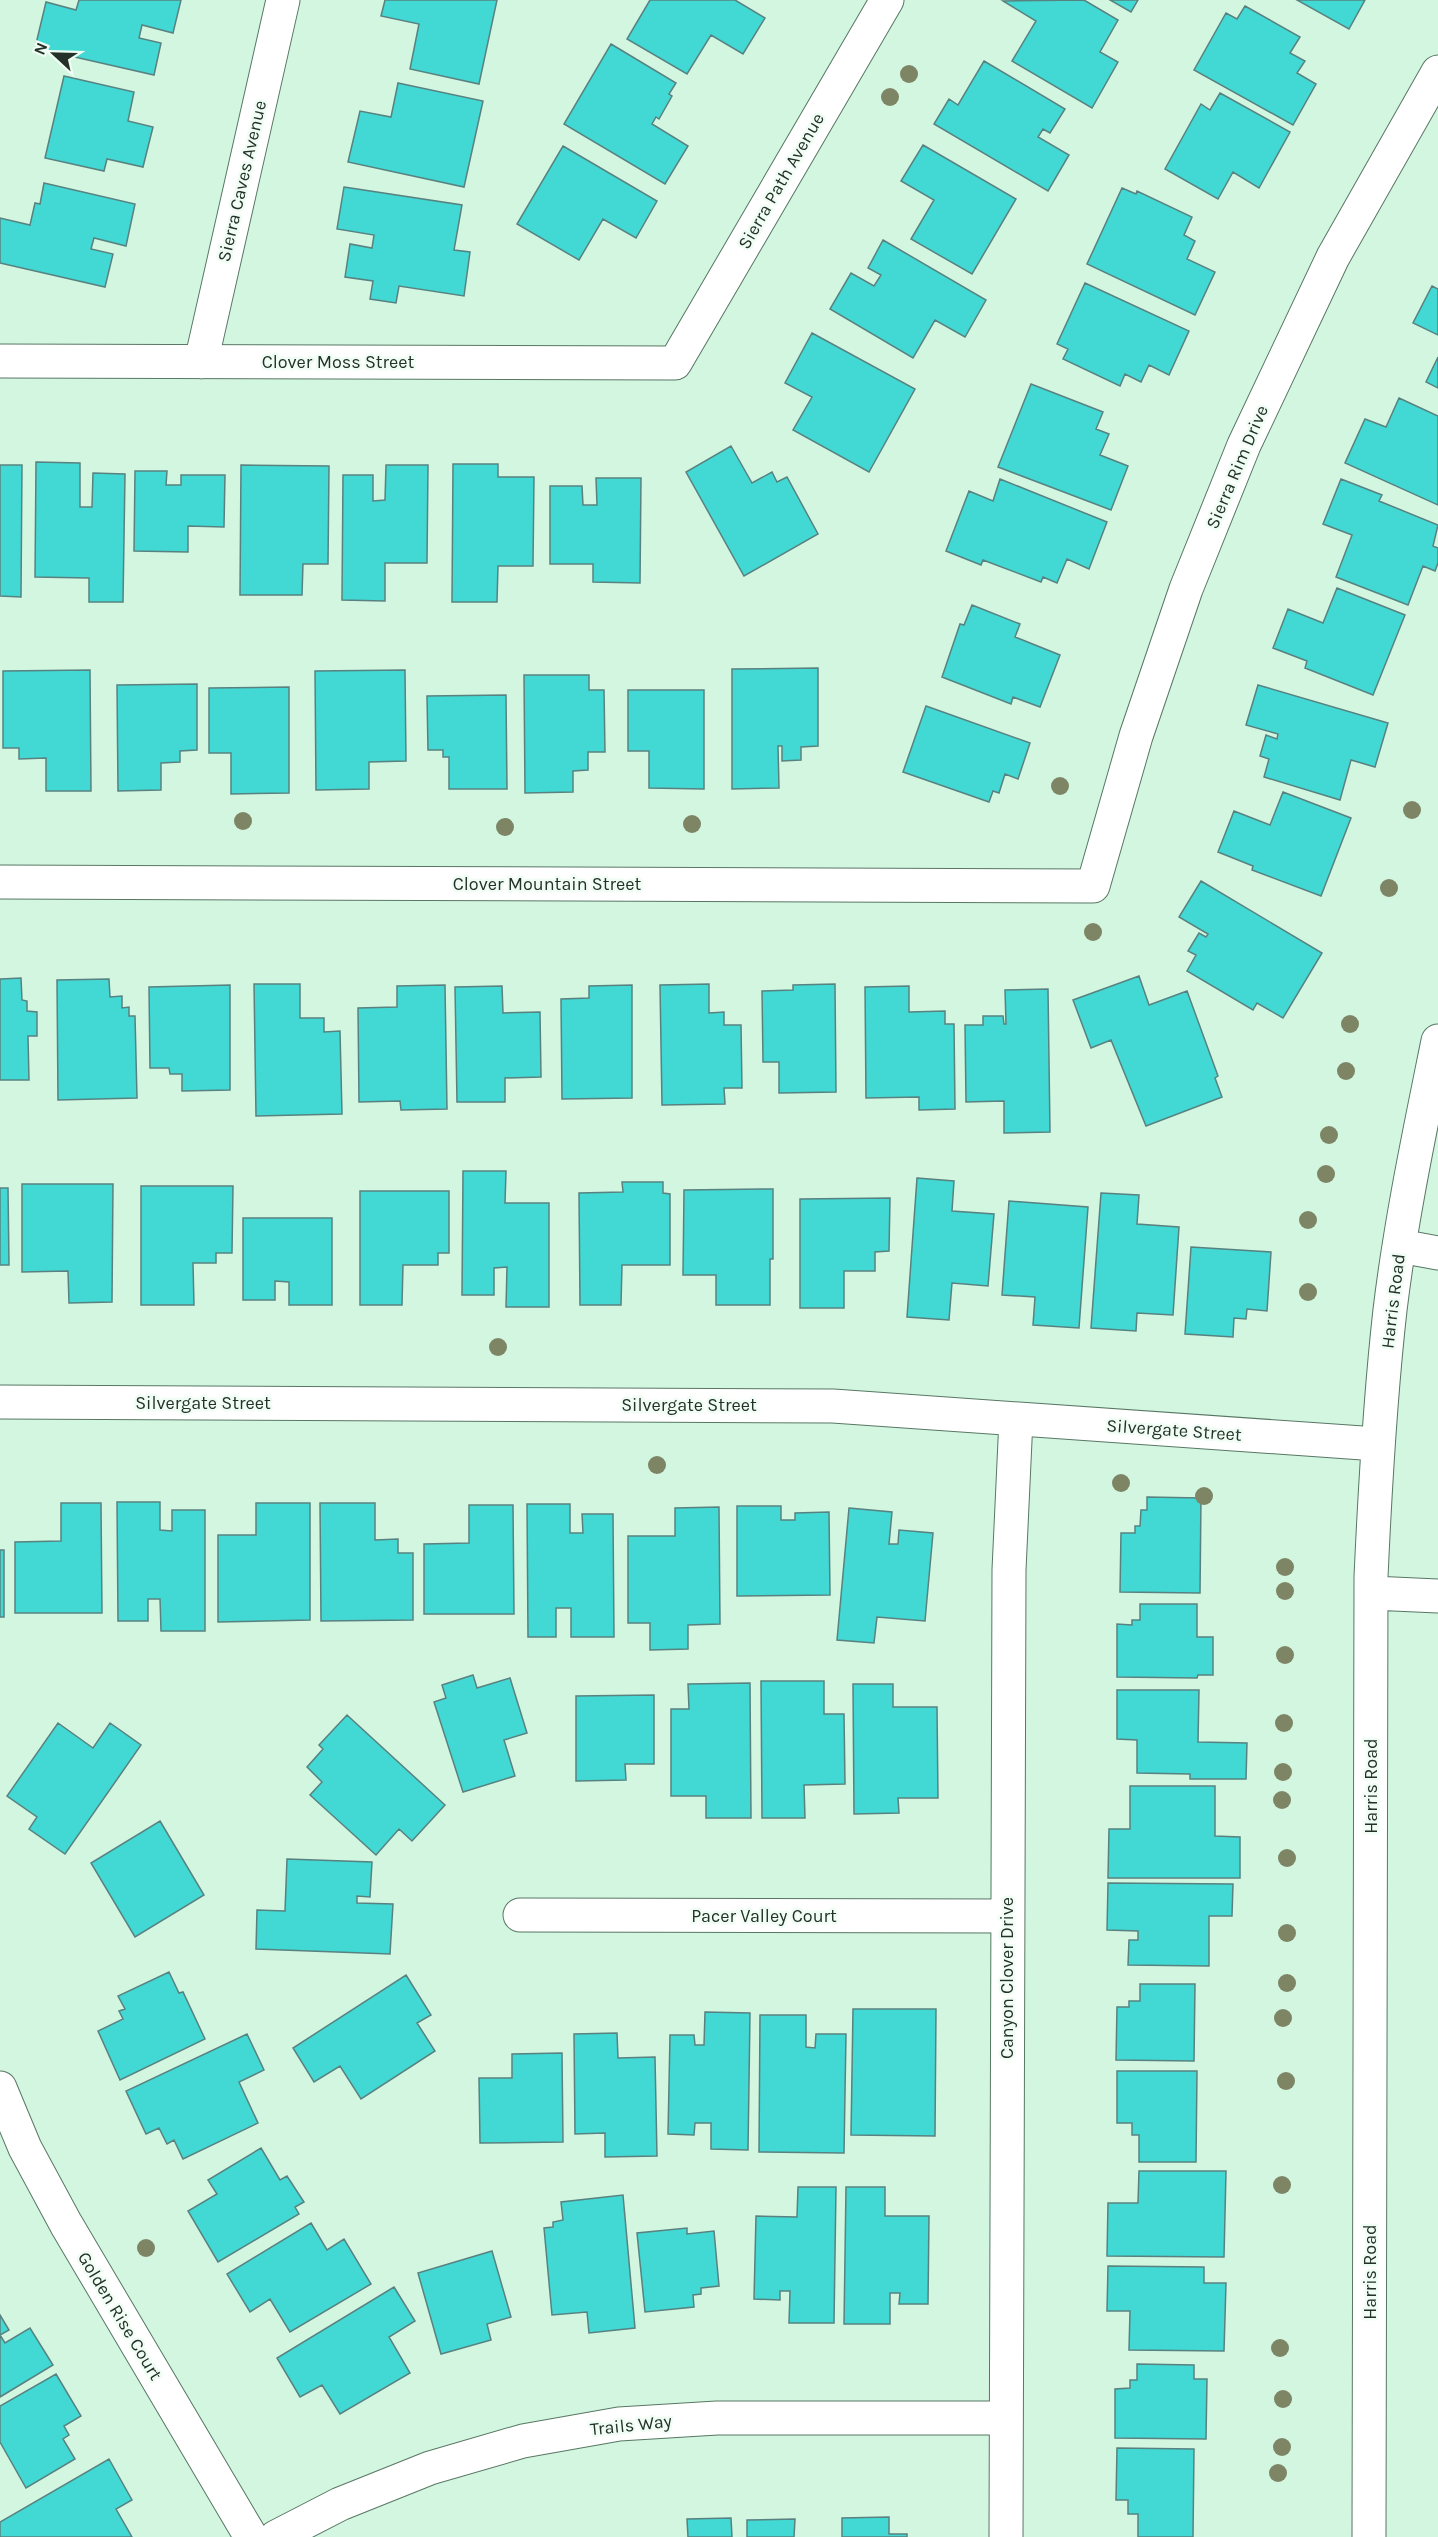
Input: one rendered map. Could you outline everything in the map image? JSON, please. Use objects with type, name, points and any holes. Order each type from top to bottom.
[{"type":"street","name":"Sierra Caves Avenue","points":[[201,362],[283,0]]},
{"type":"street","name":"Sierra Path Avenue","points":[[675,363],[887,0]]},
{"type":"street","name":"Sierra Rim Drive","points":[[1093,886],[1136,736],[1182,600],[1244,445],[1334,257],[1438,72]]},
{"type":"street","name":"Clover Moss Street","points":[[0,361],[675,363]]},
{"type":"street","name":"Clover Mountain Street","points":[[0,882],[1093,886]]},
{"type":"street","name":"Harris Road","points":[[1369,2537],[1372,1593],[1377,1444],[1390,1308],[1410,1173],[1438,1041]]},
{"type":"street","points":[[1400,1246],[1438,1253]]},
{"type":"street","name":"Silvergate Street","points":[[0,1402],[833,1406],[1377,1444]]},
{"type":"street","name":"Canyon Clover Drive","points":[[1006,2537],[1009,1570],[1016,1419]]},
{"type":"street","points":[[1372,1593],[1438,1596]]},
{"type":"street","name":"Pacer Valley Court","points":[[520,1915],[1008,1916]]},
{"type":"street","name":"Golden Rise Court","points":[[0,2088],[25,2148],[66,2224],[251,2537]]},
{"type":"street","name":"Trails Way","points":[[276,2537],[340,2504],[430,2468],[523,2441],[619,2424],[717,2418],[1006,2418]]},
{"type":"building","points":[[79,0],[181,0],[173,33],[142,25],[139,38],[161,43],[154,75],[35,48],[46,2],[76,10]]},
{"type":"building","points":[[385,0],[497,0],[479,84],[410,69],[419,24],[381,16]]},
{"type":"building","points":[[650,0],[735,0],[765,18],[743,54],[711,35],[687,74],[627,39]]},
{"type":"building","points":[[1084,0],[1118,20],[1100,52],[1118,62],[1092,108],[1012,61],[1036,21],[1003,1]]},
{"type":"building","points":[[1110,0],[1138,0],[1131,12]]},
{"type":"building","points":[[1297,0],[1365,0],[1349,29]]},
{"type":"building","points":[[1245,6],[1300,37],[1290,53],[1305,61],[1297,73],[1316,84],[1293,125],[1194,70],[1226,13],[1237,19]]},
{"type":"building","points":[[611,44],[676,83],[669,94],[672,96],[659,119],[656,117],[652,124],[688,146],[665,184],[564,124]]},
{"type":"building","points":[[984,61],[1065,109],[1050,133],[1043,129],[1038,137],[1069,155],[1048,191],[934,124],[949,99],[958,105]]},
{"type":"building","points":[[64,76],[134,92],[128,121],[153,127],[143,167],[107,159],[104,171],[45,158]]},
{"type":"building","points":[[398,83],[483,101],[464,187],[348,162],[360,111],[391,117]]},
{"type":"building","points":[[1220,93],[1290,132],[1259,188],[1233,172],[1218,199],[1165,169],[1201,104],[1210,110]]},
{"type":"building","points":[[923,145],[1016,199],[972,274],[911,239],[934,200],[901,181]]},
{"type":"building","points":[[563,146],[657,201],[636,238],[603,219],[579,260],[517,224]]},
{"type":"building","points":[[44,183],[135,204],[126,246],[94,238],[91,249],[113,254],[105,287],[0,263],[0,218],[30,225],[35,203],[40,204]]},
{"type":"building","points":[[344,187],[462,205],[454,250],[470,252],[464,296],[399,286],[396,303],[370,299],[373,281],[345,277],[350,244],[372,248],[374,235],[337,229]]},
{"type":"building","points":[[1122,188],[1136,194],[1137,191],[1192,217],[1184,235],[1195,241],[1187,259],[1215,272],[1195,315],[1087,264]]},
{"type":"building","points":[[883,240],[986,300],[965,337],[935,320],[913,358],[830,309],[851,273],[874,286],[881,275],[868,268]]},
{"type":"building","points":[[1085,283],[1189,331],[1169,375],[1149,365],[1141,382],[1125,374],[1120,386],[1063,359],[1068,349],[1057,344]]},
{"type":"building","points":[[1432,286],[1438,289],[1438,335],[1413,323]]},
{"type":"building","points":[[812,333],[915,389],[869,472],[793,430],[812,397],[785,383]]},
{"type":"building","points":[[1438,357],[1438,388],[1426,382]]},
{"type":"building","points":[[1031,384],[1103,412],[1096,429],[1109,434],[1100,455],[1128,466],[1111,510],[998,467]]},
{"type":"building","points":[[1399,398],[1438,416],[1438,505],[1345,463],[1365,419],[1386,427]]},
{"type":"building","points":[[731,446],[752,483],[772,472],[777,482],[787,477],[818,534],[744,576],[686,472]]},
{"type":"building","points":[[36,462],[80,463],[80,507],[92,507],[93,473],[125,474],[123,602],[89,602],[89,578],[35,577]]},
{"type":"building","points":[[453,464],[498,464],[498,477],[534,477],[533,566],[498,566],[497,602],[452,602]]},
{"type":"building","points":[[0,465],[22,465],[21,597],[0,596]]},
{"type":"building","points":[[241,465],[329,466],[328,564],[303,564],[302,595],[240,595]]},
{"type":"building","points":[[386,465],[428,465],[427,563],[385,563],[385,601],[342,600],[343,475],[373,475],[373,501],[385,500]]},
{"type":"building","points":[[135,471],[167,471],[166,485],[181,485],[181,475],[225,475],[224,527],[188,526],[188,552],[134,551]]},
{"type":"building","points":[[596,478],[641,478],[640,583],[593,582],[593,564],[550,564],[550,486],[582,486],[583,505],[597,505]]},
{"type":"building","points":[[1000,479],[1107,522],[1089,569],[1067,559],[1057,583],[1043,577],[1041,582],[983,560],[981,565],[946,551],[969,491],[993,501]]},
{"type":"building","points":[[1341,479],[1382,495],[1379,501],[1438,525],[1433,546],[1438,548],[1438,563],[1435,571],[1423,566],[1408,605],[1336,577],[1352,535],[1323,524]]},
{"type":"building","points":[[1337,588],[1405,615],[1373,695],[1305,668],[1307,661],[1273,648],[1288,609],[1323,623]]},
{"type":"building","points":[[972,605],[1020,624],[1015,637],[1060,655],[1040,707],[1013,697],[1011,704],[942,677],[960,624],[964,625]]},
{"type":"building","points":[[818,668],[818,746],[801,747],[801,760],[782,761],[782,746],[778,746],[779,788],[732,789],[732,669]]},
{"type":"building","points":[[90,670],[91,791],[46,791],[46,758],[19,759],[19,748],[3,748],[3,671]]},
{"type":"building","points":[[405,670],[406,761],[369,762],[369,789],[316,790],[315,671]]},
{"type":"building","points":[[524,675],[589,675],[589,690],[604,690],[605,752],[588,752],[588,770],[573,771],[573,792],[525,793]]},
{"type":"building","points":[[197,684],[197,750],[180,751],[180,762],[161,763],[161,790],[118,791],[117,685]]},
{"type":"building","points":[[1258,685],[1388,723],[1375,767],[1351,760],[1340,800],[1264,777],[1269,759],[1260,756],[1266,735],[1277,739],[1278,734],[1246,725]]},
{"type":"building","points":[[289,687],[289,793],[231,794],[231,753],[209,753],[209,688]]},
{"type":"building","points":[[628,690],[704,690],[704,789],[649,788],[649,751],[628,751]]},
{"type":"building","points":[[506,695],[507,789],[449,789],[449,757],[443,757],[443,750],[428,750],[427,696]]},
{"type":"building","points":[[926,706],[1030,743],[1018,779],[1005,774],[999,793],[993,791],[989,802],[903,772]]},
{"type":"building","points":[[1283,792],[1351,818],[1321,896],[1252,870],[1253,866],[1218,852],[1234,811],[1270,825]]},
{"type":"building","points":[[1201,881],[1322,953],[1283,1018],[1257,1003],[1253,1010],[1187,971],[1196,955],[1188,951],[1199,933],[1206,937],[1208,934],[1179,917]]},
{"type":"building","points":[[1139,976],[1149,1005],[1187,991],[1218,1076],[1215,1078],[1222,1097],[1146,1126],[1111,1040],[1091,1048],[1073,1000]]},
{"type":"building","points":[[21,978],[22,1000],[27,1001],[27,1011],[37,1012],[37,1036],[28,1036],[29,1080],[0,1080],[0,979]]},
{"type":"building","points":[[109,979],[110,997],[122,996],[122,1008],[129,1007],[129,1016],[135,1016],[137,1098],[58,1100],[57,980]]},
{"type":"building","points":[[254,984],[300,984],[300,1018],[324,1018],[324,1032],[340,1031],[342,1114],[256,1116]]},
{"type":"building","points":[[709,984],[709,1013],[724,1012],[724,1025],[741,1025],[742,1088],[724,1088],[725,1104],[662,1105],[660,985]]},
{"type":"building","points":[[835,984],[836,1092],[779,1093],[779,1062],[763,1062],[762,991],[793,990],[793,985]]},
{"type":"building","points":[[230,985],[230,1090],[182,1091],[182,1074],[170,1074],[169,1068],[150,1068],[149,987]]},
{"type":"building","points":[[445,985],[447,1109],[401,1110],[400,1101],[359,1102],[358,1008],[397,1007],[397,986]]},
{"type":"building","points":[[632,985],[632,1098],[562,1099],[561,999],[589,998],[589,986]]},
{"type":"building","points":[[502,986],[503,1013],[540,1012],[541,1077],[505,1078],[505,1102],[457,1102],[455,987]]},
{"type":"building","points":[[909,986],[909,1012],[945,1011],[945,1024],[954,1024],[955,1109],[919,1110],[919,1097],[866,1098],[865,987]]},
{"type":"building","points":[[1048,989],[1050,1132],[1004,1133],[1004,1101],[966,1102],[965,1025],[983,1025],[983,1016],[1003,1016],[1004,1024],[1006,1024],[1005,990]]},
{"type":"building","points":[[463,1171],[506,1171],[505,1203],[549,1203],[549,1307],[506,1307],[507,1267],[494,1268],[494,1295],[462,1295]]},
{"type":"building","points":[[917,1178],[954,1181],[952,1211],[994,1214],[988,1286],[952,1283],[949,1320],[907,1317]]},
{"type":"building","points":[[622,1182],[663,1182],[663,1193],[670,1194],[670,1265],[622,1265],[621,1305],[580,1305],[579,1193],[623,1192]]},
{"type":"building","points":[[22,1184],[113,1184],[112,1302],[69,1303],[68,1271],[22,1272]]},
{"type":"building","points":[[141,1186],[233,1186],[232,1253],[216,1253],[216,1263],[193,1263],[194,1305],[141,1305]]},
{"type":"building","points":[[0,1188],[8,1188],[9,1265],[0,1265]]},
{"type":"building","points":[[773,1189],[773,1259],[770,1259],[770,1305],[716,1305],[716,1275],[683,1275],[684,1190]]},
{"type":"building","points":[[360,1191],[449,1191],[449,1253],[438,1253],[438,1265],[403,1265],[402,1305],[360,1305]]},
{"type":"building","points":[[1101,1193],[1139,1195],[1137,1224],[1179,1227],[1173,1315],[1137,1313],[1136,1331],[1091,1328]]},
{"type":"building","points":[[890,1198],[889,1251],[875,1252],[875,1271],[844,1271],[844,1308],[800,1308],[800,1199]]},
{"type":"building","points":[[1009,1201],[1088,1207],[1079,1328],[1033,1325],[1035,1297],[1002,1295]]},
{"type":"building","points":[[243,1218],[332,1218],[332,1305],[289,1305],[289,1282],[275,1281],[275,1300],[243,1300]]},
{"type":"building","points":[[1191,1247],[1271,1252],[1267,1311],[1247,1309],[1246,1319],[1234,1318],[1233,1337],[1185,1334]]},
{"type":"building","points":[[1147,1497],[1201,1498],[1200,1593],[1120,1592],[1121,1533],[1135,1533],[1135,1526],[1140,1526],[1141,1510],[1147,1510]]},
{"type":"building","points":[[117,1502],[160,1502],[160,1530],[172,1531],[172,1510],[205,1510],[205,1631],[161,1631],[160,1599],[148,1599],[148,1621],[118,1621]]},
{"type":"building","points":[[61,1503],[101,1503],[102,1613],[15,1613],[15,1542],[61,1541]]},
{"type":"building","points":[[256,1503],[310,1503],[310,1620],[218,1622],[218,1535],[256,1535]]},
{"type":"building","points":[[320,1503],[375,1503],[375,1540],[398,1539],[398,1553],[413,1553],[413,1620],[321,1621]]},
{"type":"building","points":[[527,1504],[570,1504],[570,1533],[583,1533],[582,1514],[613,1514],[614,1637],[571,1637],[571,1608],[556,1608],[556,1637],[528,1637]]},
{"type":"building","points":[[469,1505],[513,1505],[514,1614],[424,1614],[424,1544],[469,1543]]},
{"type":"building","points":[[737,1506],[781,1506],[781,1520],[795,1520],[795,1513],[829,1512],[830,1595],[737,1596]]},
{"type":"building","points":[[719,1507],[720,1624],[688,1625],[688,1649],[650,1650],[650,1623],[628,1623],[628,1536],[675,1536],[675,1508]]},
{"type":"building","points":[[849,1508],[892,1512],[889,1544],[898,1544],[899,1530],[933,1533],[925,1621],[877,1617],[874,1643],[837,1640]]},
{"type":"building","points":[[0,1550],[4,1550],[4,1617],[0,1617]]},
{"type":"building","points":[[1140,1604],[1197,1604],[1197,1637],[1213,1637],[1213,1675],[1198,1675],[1197,1678],[1117,1677],[1117,1624],[1132,1625],[1132,1620],[1140,1620]]},
{"type":"building","points":[[473,1675],[477,1688],[510,1678],[527,1733],[504,1740],[515,1776],[463,1792],[434,1702],[446,1698],[442,1685]]},
{"type":"building","points":[[761,1681],[824,1681],[824,1714],[844,1714],[845,1784],[804,1785],[805,1818],[762,1818]]},
{"type":"building","points":[[750,1683],[751,1818],[706,1818],[706,1796],[671,1796],[671,1709],[689,1709],[688,1684]]},
{"type":"building","points":[[853,1684],[893,1684],[893,1707],[937,1707],[938,1798],[898,1798],[899,1813],[854,1814]]},
{"type":"building","points":[[1117,1690],[1199,1690],[1198,1742],[1247,1743],[1246,1779],[1190,1779],[1190,1774],[1137,1773],[1137,1740],[1117,1739]]},
{"type":"building","points":[[654,1695],[654,1764],[625,1764],[626,1780],[576,1781],[576,1696]]},
{"type":"building","points":[[347,1715],[445,1805],[412,1841],[399,1829],[376,1855],[310,1795],[322,1782],[307,1767],[323,1749],[319,1745]]},
{"type":"building","points":[[58,1723],[93,1748],[110,1723],[141,1745],[65,1854],[29,1829],[37,1817],[7,1796]]},
{"type":"building","points":[[1130,1786],[1215,1786],[1215,1836],[1240,1837],[1240,1878],[1108,1878],[1109,1829],[1130,1829]]},
{"type":"building","points":[[160,1821],[204,1895],[135,1937],[91,1863]]},
{"type":"building","points":[[287,1859],[372,1862],[370,1897],[357,1896],[357,1903],[393,1904],[390,1954],[256,1949],[257,1910],[285,1911]]},
{"type":"building","points":[[1108,1883],[1233,1884],[1232,1916],[1209,1916],[1209,1966],[1128,1965],[1129,1940],[1138,1940],[1138,1931],[1107,1930]]},
{"type":"building","points":[[169,1972],[179,1993],[183,1992],[205,2039],[120,2080],[98,2031],[123,2019],[119,2011],[125,2009],[118,1996]]},
{"type":"building","points":[[406,1975],[431,2015],[417,2023],[435,2051],[361,2099],[340,2066],[314,2082],[293,2048]]},
{"type":"building","points":[[1140,1984],[1195,1984],[1194,2061],[1116,2060],[1117,2007],[1129,2007],[1129,2001],[1140,2001]]},
{"type":"building","points":[[853,2009],[936,2009],[935,2136],[851,2135]]},
{"type":"building","points":[[705,2012],[750,2013],[748,2150],[711,2149],[711,2123],[695,2123],[694,2135],[668,2134],[670,2035],[694,2035],[695,2045],[704,2045]]},
{"type":"building","points":[[760,2015],[806,2015],[806,2047],[815,2048],[816,2034],[846,2034],[844,2153],[759,2152]]},
{"type":"building","points":[[617,2033],[618,2058],[655,2057],[657,2156],[605,2157],[605,2133],[575,2134],[574,2034]]},
{"type":"building","points":[[247,2034],[264,2070],[239,2082],[258,2123],[183,2159],[174,2140],[167,2144],[159,2128],[146,2134],[126,2091]]},
{"type":"building","points":[[562,2053],[563,2142],[480,2143],[479,2078],[512,2078],[512,2054]]},
{"type":"building","points":[[1117,2071],[1197,2071],[1196,2162],[1139,2162],[1139,2135],[1132,2135],[1132,2123],[1117,2123]]},
{"type":"building","points":[[261,2148],[280,2180],[287,2176],[304,2202],[295,2207],[299,2214],[218,2262],[188,2211],[217,2194],[208,2180]]},
{"type":"building","points":[[1139,2171],[1226,2171],[1224,2257],[1107,2256],[1108,2203],[1138,2203]]},
{"type":"building","points":[[798,2187],[836,2187],[834,2323],[789,2323],[790,2291],[780,2291],[780,2300],[754,2299],[756,2216],[797,2217]]},
{"type":"building","points":[[846,2187],[885,2187],[885,2216],[929,2216],[928,2304],[899,2304],[900,2293],[890,2293],[890,2324],[844,2324]]},
{"type":"building","points":[[623,2195],[635,2328],[589,2333],[587,2312],[552,2315],[544,2228],[553,2227],[553,2222],[563,2220],[561,2202]]},
{"type":"building","points":[[311,2223],[327,2250],[344,2239],[371,2284],[290,2332],[270,2299],[250,2312],[227,2274]]},
{"type":"building","points":[[687,2228],[687,2234],[714,2231],[719,2286],[701,2288],[701,2294],[693,2295],[694,2307],[645,2312],[637,2233]]},
{"type":"building","points":[[492,2251],[511,2317],[487,2324],[491,2340],[441,2354],[418,2273]]},
{"type":"building","points":[[1108,2266],[1204,2267],[1204,2283],[1226,2283],[1224,2351],[1129,2350],[1130,2311],[1107,2311]]},
{"type":"building","points":[[394,2287],[415,2321],[389,2337],[410,2373],[340,2414],[322,2385],[300,2397],[277,2358]]},
{"type":"building","points":[[0,2315],[9,2330],[0,2335]]},
{"type":"building","points":[[30,2328],[53,2365],[0,2397],[0,2335],[5,2343]]},
{"type":"building","points":[[1137,2364],[1194,2365],[1194,2379],[1207,2379],[1206,2439],[1115,2438],[1115,2389],[1130,2388],[1130,2380],[1137,2380]]},
{"type":"building","points":[[56,2374],[81,2416],[64,2426],[69,2435],[63,2439],[75,2459],[26,2488],[0,2442],[0,2406]]},
{"type":"building","points":[[1117,2448],[1194,2449],[1193,2537],[1138,2537],[1138,2514],[1128,2514],[1128,2500],[1116,2500]]},
{"type":"building","points":[[109,2459],[132,2500],[116,2509],[132,2537],[0,2537],[0,2522]]},
{"type":"building","points":[[889,2517],[889,2534],[907,2534],[907,2537],[842,2537],[842,2518]]},
{"type":"building","points":[[731,2518],[732,2537],[688,2537],[687,2519]]},
{"type":"building","points":[[795,2519],[794,2537],[747,2537],[747,2520]]}]
